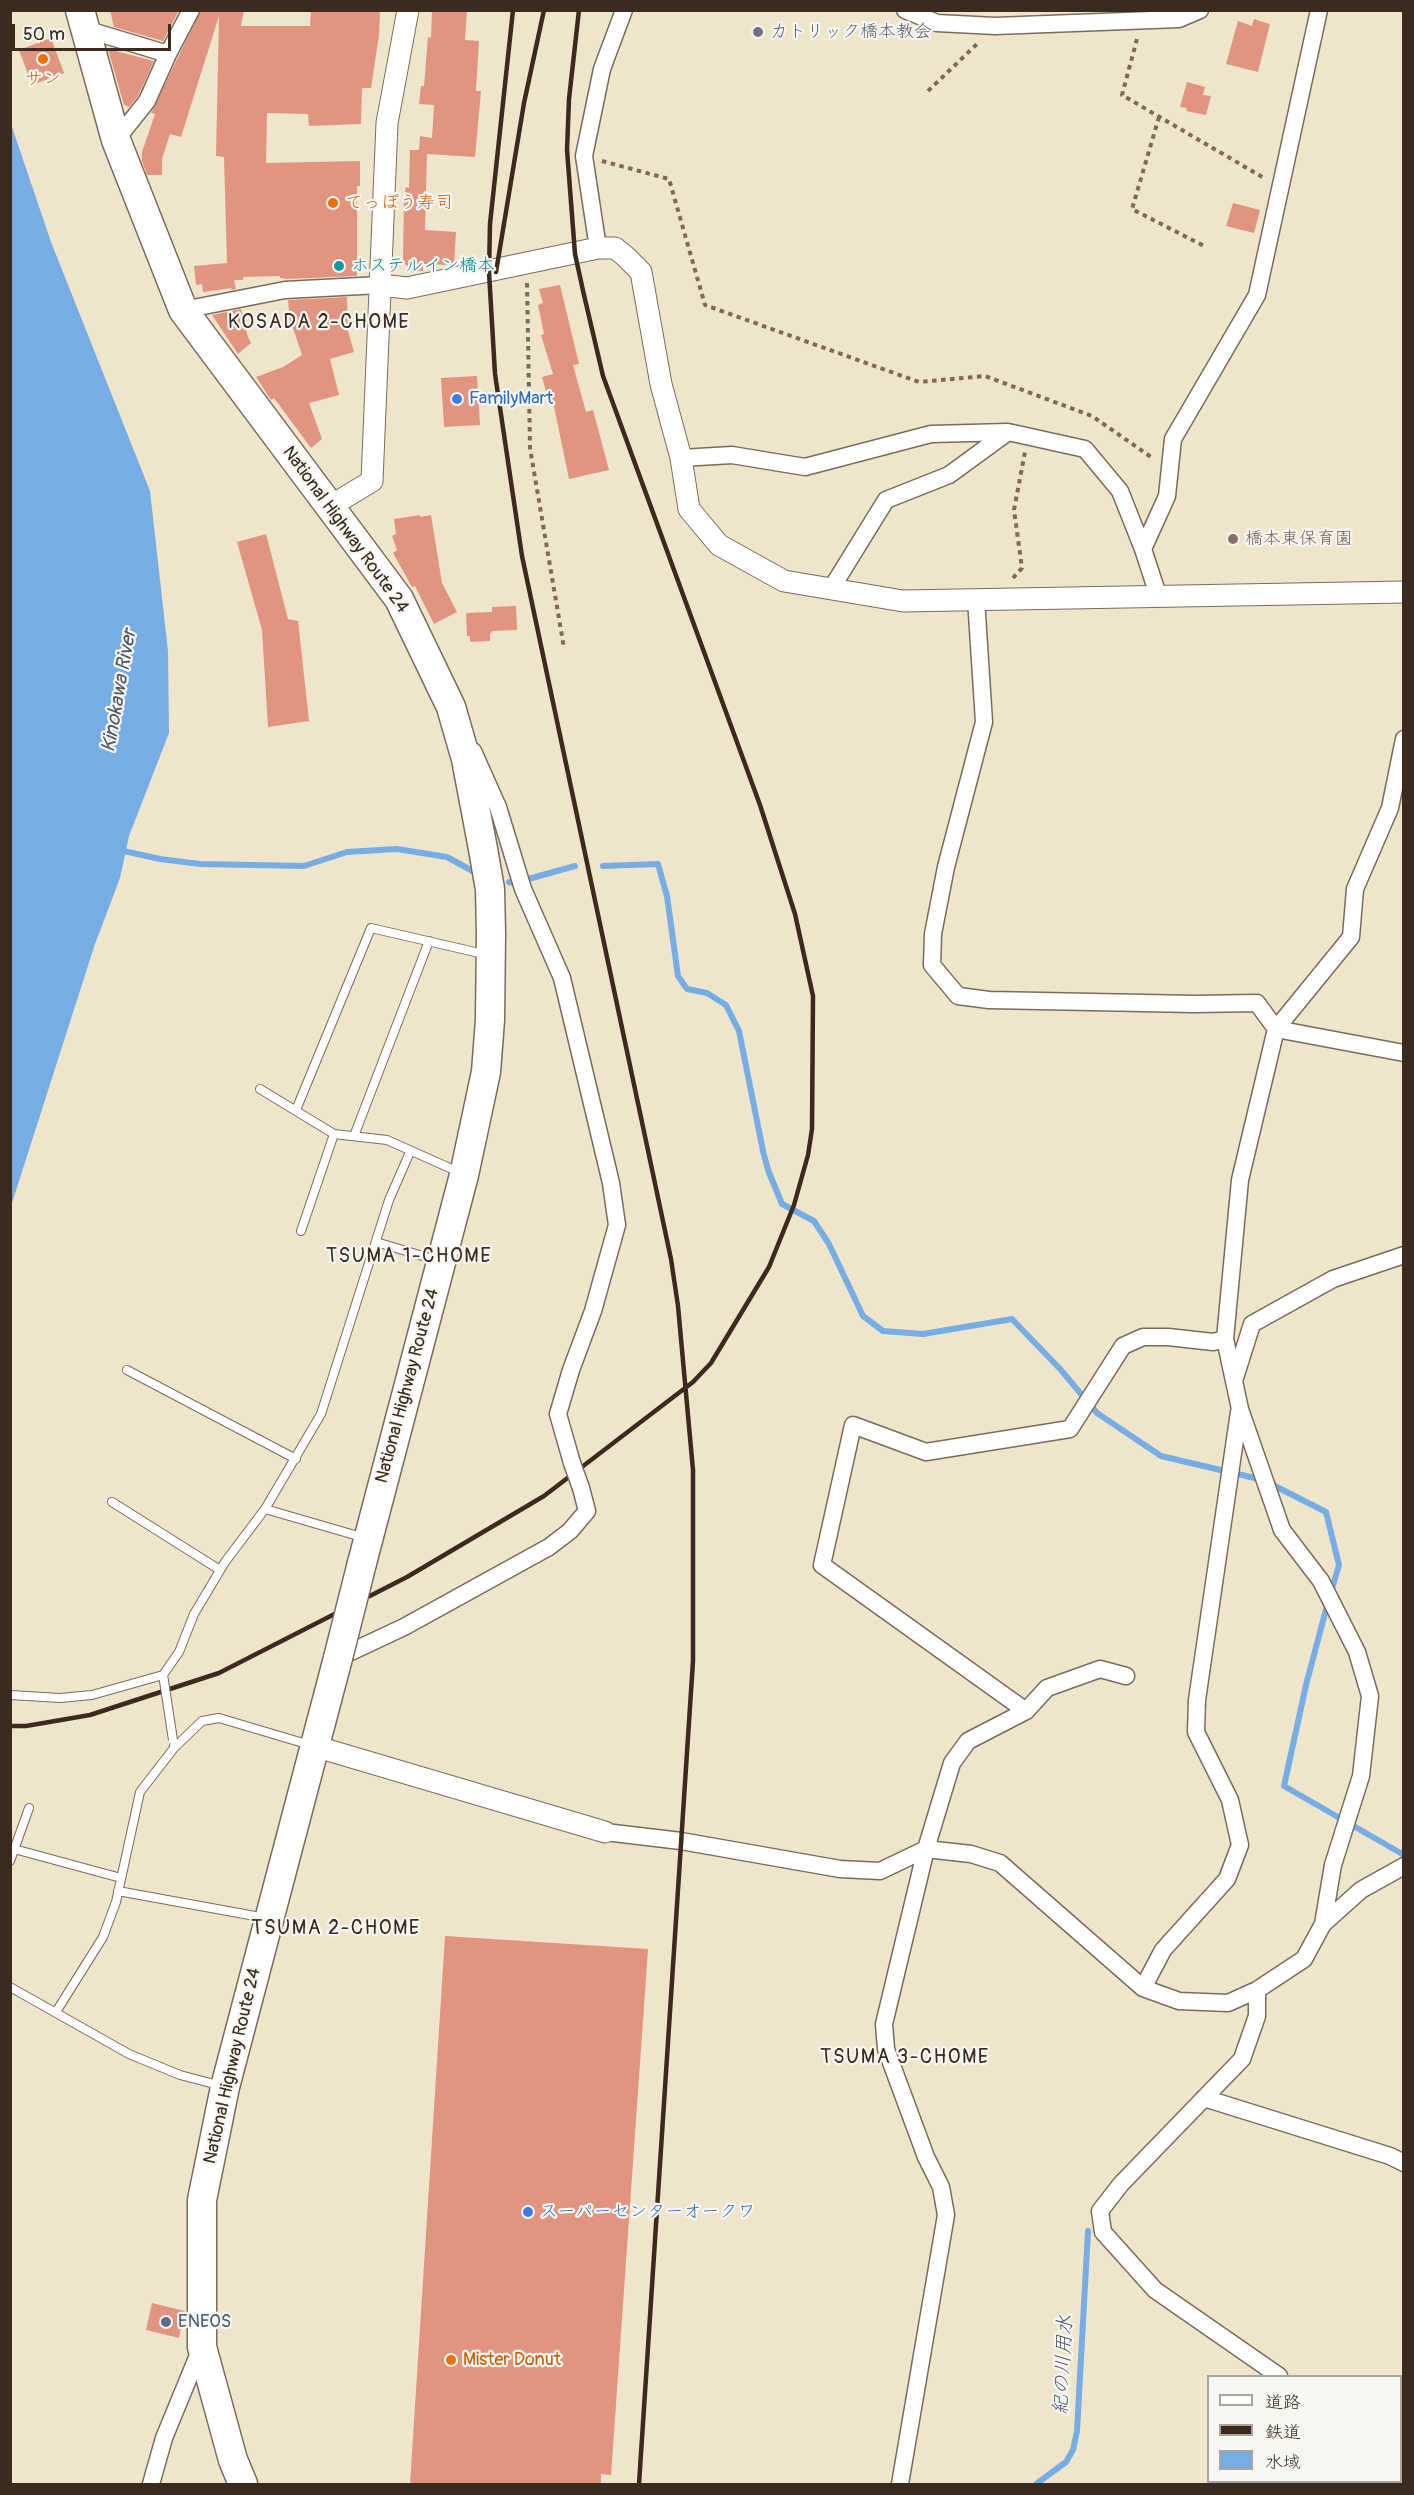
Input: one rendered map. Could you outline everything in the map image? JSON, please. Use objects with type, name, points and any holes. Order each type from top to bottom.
[{"type":"highway","name":"National Highway Route 24","points":[[82,20],[116,140],[183,310],[399,599],[441,683],[466,759],[490,889],[490,1020],[486,1072],[464,1175],[225,2087],[202,2200],[202,2347],[233,2460],[243,2484]]},
{"type":"street","points":[[116,140],[147,101],[190,10]]},
{"type":"street","points":[[329,507],[372,481],[387,123],[408,10]]},
{"type":"street","points":[[905,10],[937,23],[995,26],[1179,19],[1200,10]]},
{"type":"street","points":[[1143,549],[1167,496],[1173,439],[1257,295],[1319,10]]},
{"type":"street","points":[[598,248],[584,156],[602,69],[624,11]]},
{"type":"street","points":[[82,20],[168,54]]},
{"type":"street","points":[[183,310],[285,290],[380,285],[407,288],[598,248],[615,248],[640,272],[661,384],[681,458],[689,509],[719,545],[784,581],[903,601],[1404,592]]},
{"type":"street","points":[[681,458],[732,455],[805,467],[931,434],[1008,432],[1085,449],[1120,491],[1158,595]]},
{"type":"street","points":[[831,589],[886,500],[949,475],[1008,432]]},
{"type":"street","points":[[985,599],[984,722],[946,867],[933,934],[932,965],[958,996],[989,1000],[1257,1003],[1276,1029],[1404,1053]]},
{"type":"street","points":[[338,1658],[404,1627],[549,1546],[570,1531],[587,1511],[558,1414],[571,1370],[593,1311],[617,1226],[611,1184],[562,978],[523,889],[498,807],[473,751],[456,725]]},
{"type":"street","points":[[314,1746],[605,1832],[681,1841],[840,1869],[880,1871],[927,1849],[971,1854],[1000,1863],[1143,1988],[1179,2001],[1228,2002],[1257,1990],[1304,1959],[1323,1924],[1333,1865],[1361,1776],[1370,1696],[1357,1652],[1321,1581],[1282,1530],[1240,1408],[1225,1339],[1240,1180],[1276,1029],[1351,938],[1355,889],[1390,808],[1404,739]]},
{"type":"street","points":[[1234,1382],[1252,1324],[1333,1279],[1404,1255]]},
{"type":"street","points":[[1026,1711],[822,1565],[853,1425],[926,1452],[1070,1429],[1124,1346],[1143,1337],[1168,1336],[1213,1342],[1225,1339]]},
{"type":"street","points":[[1143,1988],[1163,1950],[1227,1880],[1240,1845],[1230,1800],[1196,1732],[1197,1700],[1240,1408]]},
{"type":"street","points":[[900,2484],[946,2215],[941,2187],[926,2157],[886,2049],[884,2024],[927,1849],[952,1763],[968,1741],[1026,1711],[1047,1688],[1100,1669],[1126,1676]]},
{"type":"street","points":[[1323,1924],[1361,1890],[1404,1866]]},
{"type":"street","points":[[1257,1990],[1257,2016],[1242,2059],[1122,2184],[1100,2211],[1103,2232],[1155,2290],[1278,2375]]},
{"type":"street","points":[[1204,2098],[1390,2156],[1404,2163]]},
{"type":"street","points":[[151,2484],[164,2438],[202,2347]]},
{"type":"lane","points":[[296,1110],[370,928],[491,956]]},
{"type":"lane","points":[[354,1136],[429,941]]},
{"type":"lane","points":[[260,1089],[334,1134],[387,1140],[464,1175]]},
{"type":"lane","points":[[301,1231],[334,1134]]},
{"type":"lane","points":[[174,1744],[163,1678],[179,1652],[194,1614],[220,1570],[265,1509],[321,1414],[389,1200],[410,1152]]},
{"type":"lane","points":[[376,1242],[440,1261]]},
{"type":"lane","points":[[127,1370],[296,1459]]},
{"type":"lane","points":[[112,1502],[220,1570]]},
{"type":"lane","points":[[265,1509],[365,1551]]},
{"type":"lane","points":[[10,1695],[60,1698],[92,1695],[163,1678]]},
{"type":"lane","points":[[56,2012],[103,1937],[118,1891],[140,1792],[174,1744],[202,1720],[219,1718],[314,1746]]},
{"type":"lane","points":[[10,1861],[28,1808]]},
{"type":"lane","points":[[14,1849],[121,1878]]},
{"type":"lane","points":[[118,1891],[269,1918]]},
{"type":"lane","points":[[10,1987],[129,2054],[180,2075],[225,2087]]},
{"type":"path","points":[[1142,21],[1122,95],[1281,188]]},
{"type":"path","points":[[928,92],[995,26]]},
{"type":"path","points":[[1159,117],[1132,209],[1204,246]]},
{"type":"path","points":[[584,156],[669,179],[705,305],[919,382],[986,376],[1092,416],[1170,470]]},
{"type":"path","points":[[526,262],[530,448],[564,648]]},
{"type":"path","points":[[985,599],[1022,568],[1014,510],[1028,436]]},
{"type":"water","name":"Kinokawa River","points":[[11,124],[51,242],[150,491],[168,651],[169,733],[129,836],[120,878],[95,944],[11,1206]]},
{"type":"building","points":[[110,10],[179,10],[163,41],[114,27]]},
{"type":"building","points":[[201,10],[244,10],[241,26],[310,26],[311,10],[380,10],[379,35],[371,88],[362,88],[361,124],[309,126],[308,114],[267,113],[266,163],[360,161],[360,186],[357,186],[357,276],[287,279],[280,278],[280,276],[243,277],[243,280],[234,280],[236,289],[203,292],[202,284],[196,285],[194,266],[227,263],[224,157],[216,156],[219,16],[181,137],[170,134],[162,159],[162,175],[147,175],[142,161],[142,152],[155,114],[151,113]]},
{"type":"building","points":[[432,10],[467,10],[465,40],[479,41],[476,91],[481,91],[475,157],[427,154],[425,230],[456,232],[454,265],[423,264],[423,271],[412,271],[403,262],[404,198],[406,187],[409,188],[410,150],[419,150],[420,136],[432,138],[434,105],[419,104],[421,86],[424,86],[428,37],[431,38]]},
{"type":"building","points":[[1254,19],[1270,24],[1258,72],[1226,64],[1238,21],[1252,26]]},
{"type":"building","points":[[51,38],[64,73],[32,85],[19,50]]},
{"type":"building","points":[[108,49],[154,61],[138,96],[129,107],[124,105]]},
{"type":"building","points":[[1187,82],[1205,87],[1203,95],[1211,96],[1206,115],[1186,111],[1187,108],[1180,107]]},
{"type":"building","points":[[1233,203],[1260,210],[1254,233],[1226,226]]},
{"type":"building","points":[[560,285],[579,364],[573,365],[586,412],[593,410],[609,470],[569,479],[552,397],[548,398],[542,377],[553,374],[541,335],[544,334],[538,305],[543,303],[539,289]]},
{"type":"building","points":[[347,297],[348,331],[354,352],[330,359],[339,395],[309,403],[322,439],[311,448],[274,398],[271,400],[256,377],[283,367],[302,355],[290,324],[288,300]]},
{"type":"building","points":[[241,309],[251,343],[238,354],[212,315]]},
{"type":"building","points":[[477,376],[480,425],[444,427],[441,378]]},
{"type":"building","points":[[420,515],[420,517],[431,515],[442,583],[457,612],[434,624],[415,586],[412,587],[393,553],[397,550],[392,536],[396,534],[394,519]]},
{"type":"building","points":[[266,534],[288,619],[298,621],[309,721],[268,727],[262,630],[237,542]]},
{"type":"building","points":[[516,606],[517,630],[492,631],[490,641],[470,642],[470,636],[467,636],[466,613],[492,612],[492,607]]},
{"type":"building","name":"スーパーセンターオークワ","points":[[445,1936],[648,1949],[611,2475],[601,2474],[601,2484],[410,2484]]},
{"type":"building","points":[[152,2303],[185,2311],[179,2338],[146,2330]]},
{"type":"waterway","points":[[119,850],[160,859],[200,864],[304,866],[347,852],[397,849],[447,857],[478,874]]},
{"type":"waterway","points":[[603,866],[658,864],[667,896],[678,976],[687,989],[707,993],[726,1005],[739,1031],[763,1151],[782,1204],[814,1221],[829,1244],[863,1316],[883,1331],[923,1334],[1012,1319],[1061,1370],[1097,1413],[1161,1456],[1263,1480],[1326,1512],[1339,1565],[1331,1592]]},
{"type":"waterway","points":[[509,882],[514,883],[575,866]]},
{"type":"waterway","points":[[1328,1602],[1306,1685],[1284,1786],[1404,1855]]},
{"type":"waterway","name":"紀の川用水","points":[[1036,2484],[1066,2462],[1073,2450],[1077,2431],[1088,2231]]},
{"type":"railway","points":[[513,10],[490,224],[489,272],[495,374],[522,556],[671,1259],[678,1306],[693,1470],[693,1661],[639,2484]]},
{"type":"railway","points":[[496,272],[524,103],[544,10]]},
{"type":"railway","points":[[10,1726],[26,1726],[90,1715],[219,1673],[407,1577],[544,1496],[693,1382],[711,1363],[769,1267],[794,1205],[808,1155],[812,1129],[813,996],[795,914],[760,805],[603,376],[575,254],[567,150],[569,99],[579,10]]},
{"type":"place","name":"カトリック橋本教会","points":[[758,32]]},
{"type":"place","name":"サン","points":[[43,59]]},
{"type":"place","name":"てっぽう寿司","points":[[333,203]]},
{"type":"place","name":"ホステルイン橋本","points":[[339,266]]},
{"type":"place","name":"FamilyMart","points":[[457,399]]},
{"type":"place","name":"橋本東保育園","points":[[1233,539]]},
{"type":"place","name":"スーパーセンターオークワ","points":[[528,2212]]},
{"type":"place","name":"ENEOS","points":[[166,2322]]},
{"type":"place","name":"Mister Donut","points":[[451,2360]]},
{"type":"district","name":"KOSADA 2-CHOME","points":[[319,323]]},
{"type":"district","name":"TSUMA 1-CHOME","points":[[409,1257]]},
{"type":"district","name":"TSUMA 2-CHOME","points":[[336,1929]]},
{"type":"district","name":"TSUMA 3-CHOME","points":[[905,2058]]}]
